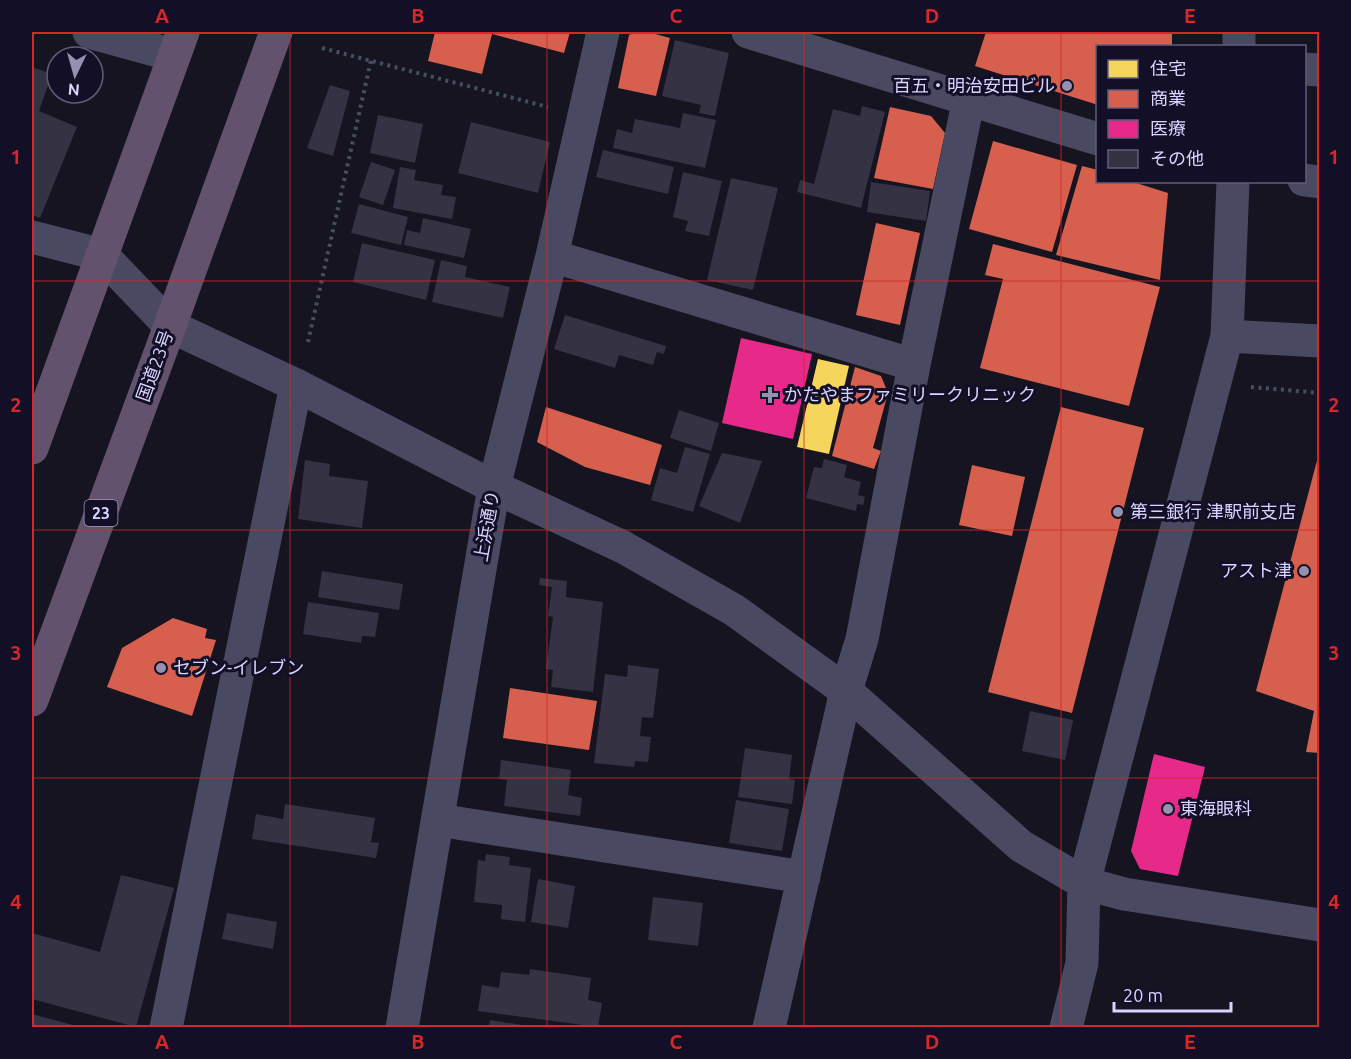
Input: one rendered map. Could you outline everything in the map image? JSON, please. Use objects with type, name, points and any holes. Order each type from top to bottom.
[{"type":"highway","name":"国道23号","points":[[32,700],[276,32]]},
{"type":"highway","points":[[32,448],[178,44]]},
{"type":"street","points":[[89,32],[178,44]]},
{"type":"street","name":"上浜通り","points":[[402,1028],[494,487],[552,256],[603,32]]},
{"type":"street","points":[[748,32],[1096,138]]},
{"type":"street","points":[[769,1028],[846,691],[862,639],[914,365],[969,98]]},
{"type":"street","points":[[1066,1028],[1082,963],[1084,884],[1227,336],[1233,183]]},
{"type":"street","points":[[32,237],[102,255],[170,326],[296,385],[494,487],[623,547],[734,610],[846,691],[1021,846],[1084,884],[1124,894],[1320,925]]},
{"type":"street","points":[[552,256],[914,365]]},
{"type":"street","points":[[1227,336],[1320,341]]},
{"type":"street","points":[[166,1028],[296,385]]},
{"type":"street","points":[[438,820],[804,877]]},
{"type":"path","points":[[322,48],[584,117]]},
{"type":"path","points":[[308,342],[370,60]]},
{"type":"building: 住宅","points":[[818,359],[849,366],[829,454],[797,447]]},
{"type":"building: 商業","points":[[435,32],[570,32],[564,53],[492,34],[482,74],[428,61]]},
{"type":"building: 商業","points":[[635,32],[648,32],[670,38],[656,96],[618,88],[629,35]]},
{"type":"building: 商業","name":"百五・明治安田ビル","points":[[986,32],[1172,32],[1172,45],[1096,45],[1096,104],[975,66]]},
{"type":"building: 商業","points":[[890,107],[931,116],[945,133],[933,189],[874,178]]},
{"type":"building: 商業","points":[[993,141],[1077,165],[1052,252],[969,229]]},
{"type":"building: 商業","points":[[1082,166],[1096,170],[1096,183],[1136,183],[1168,193],[1160,280],[1056,255]]},
{"type":"building: 商業","points":[[876,223],[920,233],[900,325],[856,315]]},
{"type":"building: 商業","points":[[993,244],[1160,287],[1129,406],[980,368],[1003,279],[985,275]]},
{"type":"building: 商業","points":[[855,367],[881,376],[888,393],[873,448],[881,451],[874,469],[832,456]]},
{"type":"building: 商業","points":[[546,407],[662,445],[650,485],[585,467],[537,442]]},
{"type":"building: 商業","points":[[1061,407],[1144,428],[1072,713],[988,692]]},
{"type":"building: 商業","name":"アスト津","points":[[1319,453],[1320,753],[1306,752],[1314,711],[1256,691]]},
{"type":"building: 商業","points":[[972,465],[1025,477],[1012,536],[959,525]]},
{"type":"building: 商業","name":"セブン-イレブン","points":[[173,618],[207,629],[205,638],[216,640],[192,716],[107,687],[122,648]]},
{"type":"building: 商業","points":[[510,688],[597,701],[589,750],[503,738]]},
{"type":"building: 医療","points":[[741,338],[812,354],[793,439],[722,423]]},
{"type":"building: 医療","name":"東海眼科","points":[[1154,754],[1205,767],[1178,876],[1140,869],[1131,851]]},
{"type":"building: その他","points":[[675,40],[729,53],[715,116],[699,113],[701,105],[662,96]]},
{"type":"building: その他","points":[[32,67],[45,72],[45,94],[39,111],[77,127],[40,218],[32,215]]},
{"type":"building: その他","points":[[330,85],[350,91],[333,156],[307,148]]},
{"type":"building: その他","points":[[862,106],[885,112],[861,208],[797,192],[800,180],[814,184],[833,109],[860,116]]},
{"type":"building: その他","points":[[683,113],[716,120],[705,168],[613,148],[617,129],[632,133],[635,119],[680,128]]},
{"type":"building: その他","points":[[378,115],[423,124],[415,163],[370,153]]},
{"type":"building: その他","points":[[471,122],[550,142],[538,193],[458,173]]},
{"type":"building: その他","points":[[603,150],[674,167],[668,194],[596,177]]},
{"type":"building: その他","points":[[371,162],[395,170],[383,205],[359,197]]},
{"type":"building: その他","points":[[400,167],[416,170],[414,180],[443,185],[441,195],[456,197],[452,219],[393,208]]},
{"type":"building: その他","points":[[683,172],[722,181],[709,236],[685,231],[688,221],[673,217]]},
{"type":"building: その他","points":[[731,178],[778,188],[753,290],[707,280]]},
{"type":"building: その他","points":[[871,182],[930,191],[926,221],[867,212]]},
{"type":"building: その他","points":[[359,204],[408,217],[401,245],[351,233]]},
{"type":"building: その他","points":[[423,218],[471,229],[464,258],[404,245],[407,230],[420,233]]},
{"type":"building: その他","points":[[362,243],[435,260],[426,300],[353,282]]},
{"type":"building: その他","points":[[441,260],[467,266],[465,277],[510,287],[503,318],[432,302]]},
{"type":"building: その他","points":[[565,315],[666,346],[664,354],[657,352],[653,365],[619,355],[615,368],[554,349]]},
{"type":"building: その他","points":[[679,410],[719,423],[711,451],[670,438]]},
{"type":"building: その他","points":[[685,447],[710,454],[693,512],[651,500],[660,468],[677,473]]},
{"type":"building: その他","points":[[722,453],[762,461],[740,523],[699,506]]},
{"type":"building: その他","points":[[824,459],[847,465],[844,477],[861,482],[858,495],[865,497],[863,505],[857,504],[856,511],[806,498],[814,467],[822,468]]},
{"type":"building: その他","points":[[305,460],[330,464],[329,476],[368,481],[362,528],[298,519]]},
{"type":"building: その他","points":[[322,571],[403,584],[399,610],[318,597]]},
{"type":"building: その他","points":[[540,578],[567,581],[566,597],[603,602],[593,692],[551,687],[553,670],[546,669],[553,617],[548,616],[552,587],[539,585]]},
{"type":"building: その他","points":[[308,602],[379,613],[375,637],[362,636],[361,643],[303,634]]},
{"type":"building: その他","points":[[628,665],[659,669],[653,718],[642,717],[640,736],[651,737],[648,762],[635,761],[634,767],[594,763],[605,674],[627,677]]},
{"type":"building: その他","points":[[1030,711],[1073,720],[1065,760],[1022,751]]},
{"type":"building: その他","points":[[745,748],[792,755],[789,779],[795,780],[792,804],[738,797]]},
{"type":"building: その他","points":[[501,760],[571,770],[568,795],[582,798],[580,816],[504,806],[507,780],[499,779]]},
{"type":"building: その他","points":[[736,800],[789,809],[782,851],[729,843]]},
{"type":"building: その他","points":[[285,804],[375,818],[371,842],[379,843],[376,858],[252,839],[256,814],[283,819]]},
{"type":"building: その他","points":[[486,854],[510,857],[509,865],[531,868],[525,922],[501,919],[502,905],[474,902],[478,860],[485,861]]},
{"type":"building: その他","points":[[121,875],[174,888],[136,1027],[32,999],[32,933],[100,952]]},
{"type":"building: その他","points":[[538,879],[575,886],[568,928],[531,922]]},
{"type":"building: その他","points":[[653,897],[703,903],[698,946],[648,940]]},
{"type":"building: その他","points":[[227,913],[277,922],[273,949],[222,939]]},
{"type":"building: その他","points":[[530,969],[591,978],[588,1000],[602,1003],[598,1027],[478,1011],[482,985],[499,988],[501,972],[529,975]]},
{"type":"building: その他","points":[[32,1014],[80,1027],[80,1028],[32,1028]]},
{"type":"building: その他","points":[[490,1020],[528,1026],[528,1028],[489,1028]]},
{"type":"place","name":"百五・明治安田ビル","points":[[1067,86]]},
{"type":"place","name":"かたやまファミリークリニック","points":[[770,395]]},
{"type":"place","name":"第三銀行 津駅前支店","points":[[1118,512]]},
{"type":"place","name":"アスト津","points":[[1304,571]]},
{"type":"place","name":"セブン-イレブン","points":[[161,668]]},
{"type":"place","name":"東海眼科","points":[[1168,809]]}]
